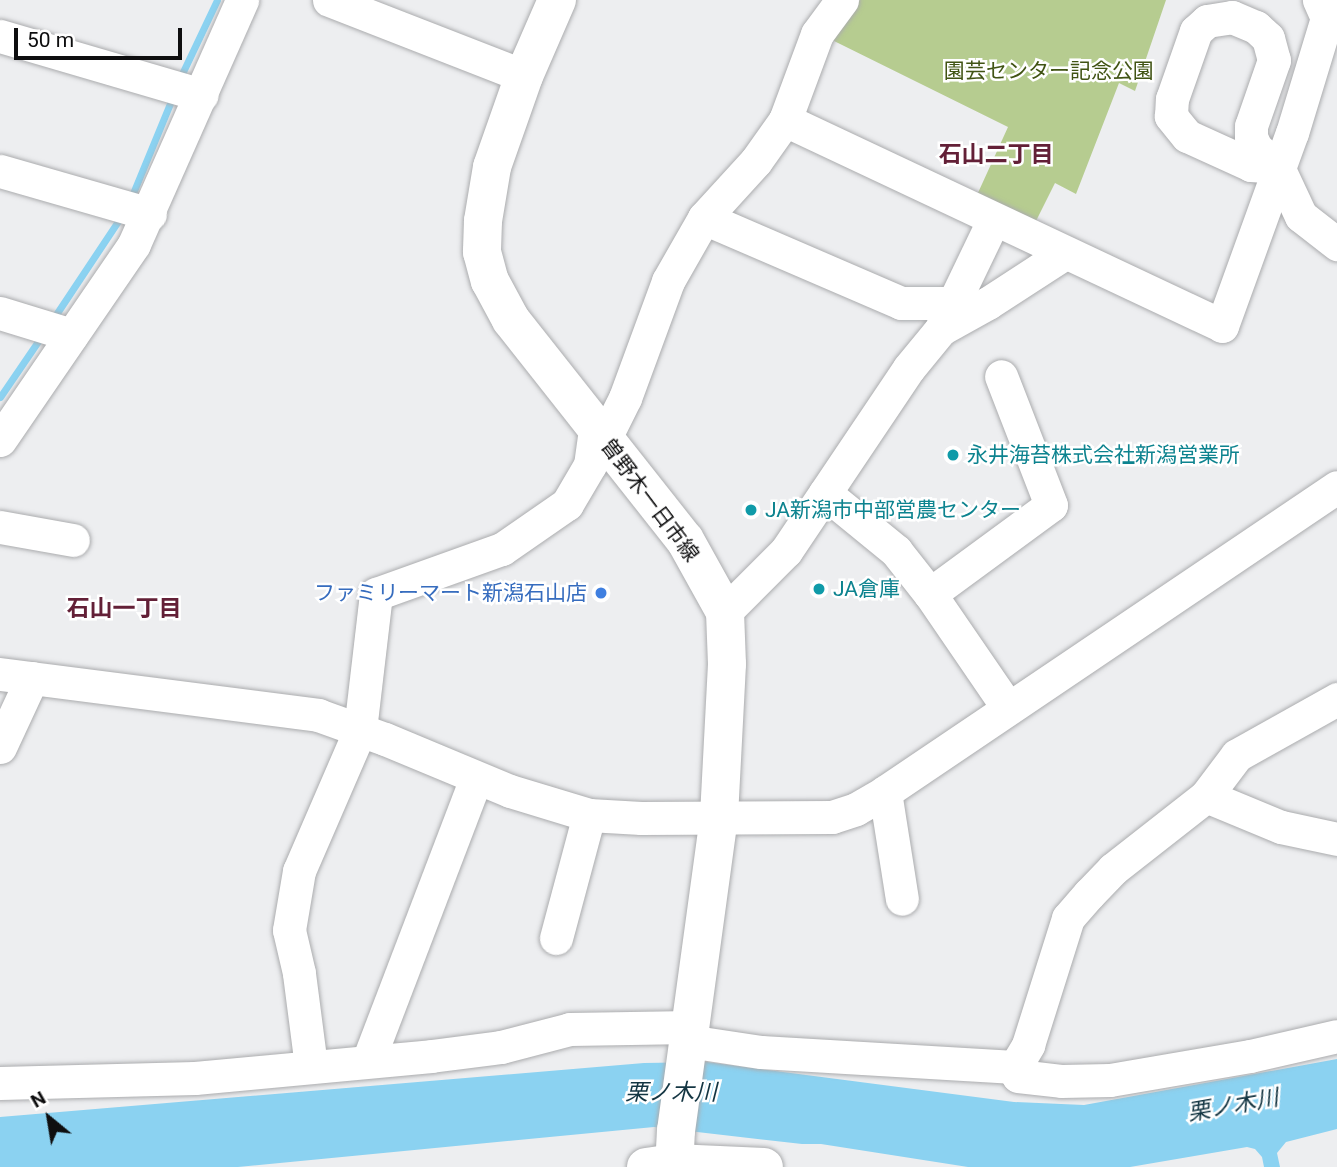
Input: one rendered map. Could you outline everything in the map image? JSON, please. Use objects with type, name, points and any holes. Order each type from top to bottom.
[{"type":"main road","name":"曽野木一日市線","points":[[557,0],[524,76],[492,167],[483,220],[482,252],[490,281],[511,320],[685,540],[724,612],[727,664],[719,817],[689,1041],[667,1157]]},
{"type":"main road","points":[[667,1157],[764,1167]]},
{"type":"street","points":[[0,440],[134,244],[150,214],[242,0]]},
{"type":"street","points":[[328,0],[524,76]]},
{"type":"street","points":[[311,1066],[299,973],[289,930],[299,871],[360,730],[376,594],[502,549],[567,505],[590,465],[599,434],[625,398],[668,281],[704,218],[756,161],[785,120],[817,34],[842,0]]},
{"type":"street","points":[[785,120],[1222,326],[1327,18],[1319,0]]},
{"type":"street","points":[[1278,167],[1251,165],[1212,148],[1187,136],[1171,116],[1172,99],[1196,31],[1207,21],[1232,17],[1256,27],[1268,38],[1274,60],[1251,126],[1251,137],[1256,148],[1278,167],[1301,216],[1337,244]]},
{"type":"street","points":[[0,36],[202,95]]},
{"type":"street","points":[[1212,148],[1236,141],[1251,126]]},
{"type":"street","points":[[0,171],[150,214]]},
{"type":"street","points":[[704,218],[901,303],[948,316],[988,303],[1065,253]]},
{"type":"street","points":[[724,612],[786,551],[909,368],[948,316],[994,219]]},
{"type":"street","points":[[0,313],[72,335]]},
{"type":"street","points":[[930,594],[1051,505],[1001,376]]},
{"type":"street","points":[[0,747],[16,676],[318,715],[477,778],[589,815],[641,818],[832,817],[856,809],[885,792],[1337,487]]},
{"type":"street","points":[[825,493],[896,551],[930,594],[1008,708]]},
{"type":"street","points":[[0,527],[73,540]]},
{"type":"street","points":[[1337,699],[1237,755],[1206,796],[1113,869],[1069,918],[1028,1045],[1015,1067],[1018,1076],[1061,1081],[1110,1080],[1250,1056],[1337,1036]]},
{"type":"street","points":[[368,1061],[477,778]]},
{"type":"street","points":[[885,792],[902,899]]},
{"type":"street","points":[[1206,796],[1281,827],[1337,839]]},
{"type":"street","points":[[556,938],[589,815]]},
{"type":"street","points":[[0,1083],[195,1077],[368,1061],[501,1047],[570,1029],[689,1041],[761,1052],[1015,1067]]},
{"type":"green space","name":"園芸センター記念公園","points":[[860,0],[1166,0],[1135,91],[1119,83],[1076,194],[1055,183],[1035,223],[977,195],[1008,127],[832,40]]},
{"type":"water","name":"栗ノ木川","points":[[1337,1059],[1337,1129],[1286,1142],[1277,1153],[1280,1167],[1264,1167],[1262,1157],[1255,1149],[1247,1147],[1130,1167],[968,1167],[821,1144],[654,1127],[238,1167],[0,1167],[0,1117],[644,1063],[707,1062],[1014,1102],[1084,1105]]},
{"type":"waterway","points":[[180,78],[217,0]]},
{"type":"waterway","points":[[131,198],[173,96]]},
{"type":"waterway","points":[[53,319],[122,215]]},
{"type":"waterway","points":[[0,397],[43,334]]},
{"type":"place","name":"永井海苔株式会社新潟営業所","points":[[953,455]]},
{"type":"place","name":"JA新潟市中部営農センター","points":[[751,510]]},
{"type":"place","name":"JA倉庫","points":[[819,589]]},
{"type":"place","name":"ファミリーマート新潟石山店","points":[[601,593]]},
{"type":"district","name":"石山二丁目","points":[[996,155]]},
{"type":"district","name":"石山一丁目","points":[[124,609]]}]
